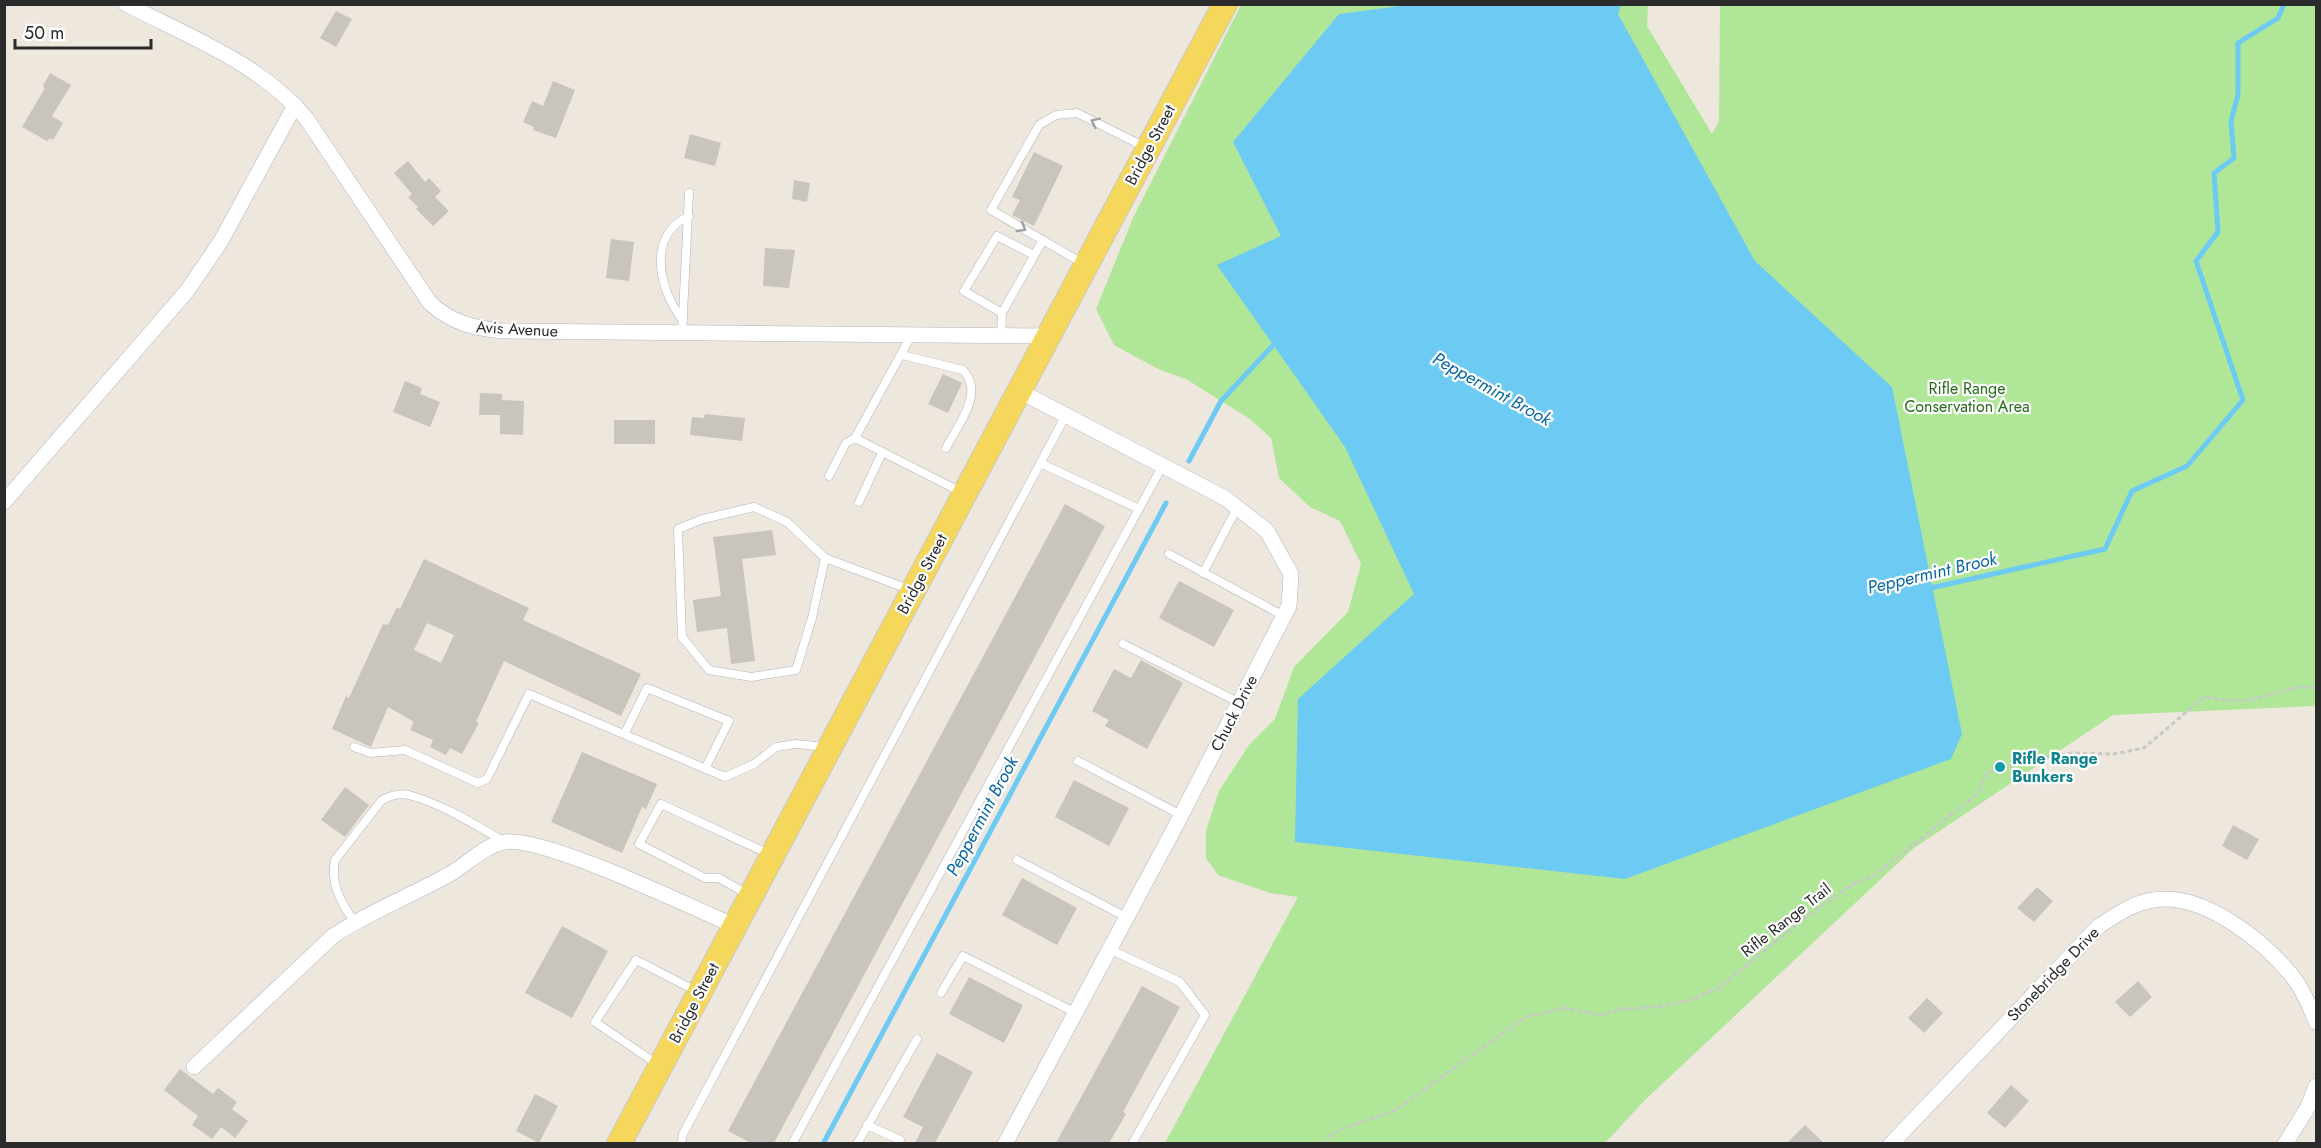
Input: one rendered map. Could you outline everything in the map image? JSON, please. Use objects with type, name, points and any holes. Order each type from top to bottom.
[{"type":"main road","name":"Bridge Street","points":[[619,1143],[1224,4]]},
{"type":"street","name":"Avis Avenue","points":[[126,4],[252,70],[281,91],[295,105],[418,288],[443,315],[476,329],[502,331],[683,327],[911,336],[1048,336]]},
{"type":"street","points":[[4,502],[187,291],[221,241],[295,105]]},
{"type":"street","name":"Chuck Drive","points":[[1005,1143],[1181,815],[1284,616],[1289,606],[1291,574],[1267,531],[1225,498],[1018,391]]},
{"type":"street","points":[[194,1066],[317,950],[354,922],[432,884],[489,847],[504,842],[520,842],[602,869],[735,926]]},
{"type":"street","name":"Stonebridge Drive","points":[[1891,1143],[2099,926],[2126,908],[2153,900],[2184,903],[2215,913],[2245,931],[2294,978],[2316,1022]]},
{"type":"street","points":[[2285,1143],[2308,1107],[2316,1086]]},
{"type":"lane","points":[[1086,265],[991,210],[1039,125],[1056,115],[1077,113],[1148,148]]},
{"type":"lane","points":[[683,327],[689,193]]},
{"type":"lane","points":[[683,327],[670,304],[661,267],[663,239],[676,222],[689,216]]},
{"type":"lane","points":[[1002,313],[964,291],[998,236],[1034,255]]},
{"type":"lane","points":[[1001,336],[1002,313],[1043,240]]},
{"type":"lane","points":[[830,476],[846,442],[855,438],[911,336]]},
{"type":"lane","points":[[902,355],[963,370],[970,377],[972,397],[946,448]]},
{"type":"lane","points":[[681,1143],[683,1134],[1066,415]]},
{"type":"lane","points":[[855,438],[964,494]]},
{"type":"lane","points":[[859,502],[882,453]]},
{"type":"lane","points":[[1040,463],[1137,508]]},
{"type":"lane","points":[[792,1143],[1137,508],[1163,465]]},
{"type":"lane","points":[[825,558],[813,618],[796,670],[751,677],[709,670],[682,637],[678,529],[703,519],[754,507],[787,522],[825,558],[913,591]]},
{"type":"lane","points":[[1203,573],[1237,508]]},
{"type":"lane","points":[[1169,554],[1284,616]]},
{"type":"lane","points":[[1123,644],[1240,703]]},
{"type":"lane","points":[[624,733],[647,688],[729,721],[705,768]]},
{"type":"lane","points":[[354,747],[371,753],[405,750],[478,783],[487,779],[529,694],[725,777],[754,764],[776,747],[796,744],[830,747]]},
{"type":"lane","points":[[1078,761],[1181,815]]},
{"type":"lane","points":[[354,922],[336,892],[333,872],[335,861],[382,800],[393,795],[408,795],[445,810],[504,842]]},
{"type":"lane","points":[[751,896],[719,878],[705,878],[639,844],[655,814],[661,804],[773,856]]},
{"type":"lane","points":[[1017,860],[1126,917]]},
{"type":"lane","points":[[1109,949],[1180,982],[1205,1015],[1132,1143]]},
{"type":"lane","points":[[941,993],[963,956],[1074,1012]]},
{"type":"lane","points":[[661,1066],[595,1022],[636,960],[700,993]]},
{"type":"lane","points":[[857,1143],[917,1039]]},
{"type":"lane","points":[[867,1125],[900,1140]]},
{"type":"path","name":"Rifle Range Trail","points":[[1326,1143],[1330,1136],[1339,1130],[1396,1110],[1525,1017],[1566,1008],[1600,1016],[1622,1009],[1657,1007],[1690,1000],[1718,989],[1810,914],[1852,884],[1875,875],[1970,800],[1979,792],[1986,773],[2006,770],[2041,758],[2073,753],[2114,754],[2144,747],[2204,697],[2246,700],[2296,686],[2316,688]]},
{"type":"green space","name":"Rifle Range Conservation Area","points":[[1241,5],[1648,5],[1647,26],[1712,134],[1719,121],[1720,5],[2316,5],[2316,706],[2113,715],[1914,848],[1645,1100],[1605,1143],[1165,1143],[1298,897],[1270,893],[1218,875],[1206,858],[1206,831],[1219,791],[1249,745],[1275,719],[1294,667],[1348,612],[1361,564],[1340,521],[1310,507],[1279,478],[1271,438],[1250,419],[1186,379],[1158,369],[1114,345],[1096,309],[1133,218]]},
{"type":"water","points":[[1408,5],[1621,5],[1618,14],[1755,261],[1892,387],[1962,734],[1951,759],[1625,879],[1295,842],[1298,699],[1414,594],[1345,447],[1217,265],[1281,236],[1233,142],[1339,14]]},
{"type":"building","points":[[336,11],[352,19],[336,47],[320,38]]},
{"type":"building","points":[[50,73],[71,85],[52,116],[63,123],[53,140],[50,138],[47,141],[22,127],[45,88],[43,86]]},
{"type":"building","points":[[553,81],[575,90],[556,138],[533,130],[534,127],[523,122],[532,101],[543,106]]},
{"type":"building","points":[[690,134],[721,143],[715,166],[684,158]]},
{"type":"building","points":[[1034,152],[1063,166],[1034,226],[1012,215],[1020,200],[1012,197]]},
{"type":"building","points":[[408,161],[425,182],[429,178],[441,191],[435,197],[449,211],[433,226],[416,209],[418,207],[408,197],[412,194],[394,173]]},
{"type":"building","points":[[794,180],[810,183],[807,202],[792,199]]},
{"type":"building","points":[[611,239],[634,242],[629,281],[606,278]]},
{"type":"building","points":[[765,248],[795,250],[789,288],[763,286]]},
{"type":"building","points":[[943,374],[962,383],[948,413],[928,404]]},
{"type":"building","points":[[405,381],[422,388],[420,394],[440,402],[430,427],[393,412]]},
{"type":"building","points":[[480,393],[502,394],[502,400],[524,401],[523,435],[500,434],[500,415],[479,415]]},
{"type":"building","points":[[705,414],[745,418],[742,441],[690,435],[692,417],[704,418]]},
{"type":"building","points":[[614,420],[655,420],[655,444],[614,444]]},
{"type":"building","points":[[1065,504],[1105,526],[774,1143],[751,1143],[728,1131]]},
{"type":"building","points":[[772,530],[776,555],[742,559],[755,661],[731,664],[727,628],[697,632],[693,600],[721,596],[713,537]]},
{"type":"building","points":[[424,559],[529,608],[523,620],[641,674],[621,716],[504,661],[476,722],[479,723],[462,754],[450,748],[446,755],[430,747],[433,740],[410,730],[414,722],[388,707],[371,747],[332,729],[346,696],[349,698],[383,624],[388,625],[397,607],[400,609]],"holes":[[[427,623],[454,635],[441,663],[414,650]]]},
{"type":"building","points":[[1179,581],[1234,610],[1214,647],[1159,618]]},
{"type":"building","points":[[1141,660],[1183,683],[1147,749],[1105,726],[1109,720],[1092,711],[1114,669],[1131,678]]},
{"type":"building","points":[[582,752],[657,784],[646,809],[642,807],[622,853],[551,822]]},
{"type":"building","points":[[1074,780],[1129,808],[1109,846],[1055,817]]},
{"type":"building","points":[[345,787],[369,805],[345,837],[321,820]]},
{"type":"building","points":[[2233,825],[2259,839],[2247,860],[2222,846]]},
{"type":"building","points":[[1022,878],[1077,908],[1057,945],[1002,915]]},
{"type":"building","points":[[2037,887],[2053,901],[2034,922],[2017,908]]},
{"type":"building","points":[[562,926],[608,951],[572,1018],[525,993]]},
{"type":"building","points":[[969,977],[1023,1005],[1004,1043],[949,1014]]},
{"type":"building","points":[[2138,981],[2152,997],[2130,1017],[2115,1002]]},
{"type":"building","points":[[1142,986],[1180,1007],[1123,1112],[1126,1114],[1109,1143],[1056,1143]]},
{"type":"building","points":[[1927,998],[1943,1013],[1924,1033],[1908,1018]]},
{"type":"building","points":[[937,1053],[973,1072],[935,1143],[915,1143],[923,1127],[903,1117]]},
{"type":"building","points":[[180,1069],[213,1094],[218,1088],[237,1102],[232,1109],[248,1121],[235,1138],[221,1127],[212,1139],[192,1125],[198,1116],[164,1090]]},
{"type":"building","points":[[2011,1085],[2029,1101],[2005,1128],[1987,1113]]},
{"type":"building","points":[[535,1094],[558,1106],[539,1143],[516,1131]]},
{"type":"building","points":[[1805,1125],[1824,1143],[1787,1143]]},
{"type":"waterway","name":"Peppermint Brook","points":[[1926,589],[2105,549],[2132,491],[2187,466],[2243,400],[2196,261],[2218,232],[2214,173],[2234,158],[2231,121],[2238,95],[2238,43],[2278,18],[2284,4]]},
{"type":"waterway","name":"Peppermint Brook","points":[[1189,461],[1221,401],[1278,340]]},
{"type":"waterway","name":"Peppermint Brook","points":[[823,1144],[1166,503]]},
{"type":"place","name":"Rifle Range Bunkers","points":[[2000,767]]}]
